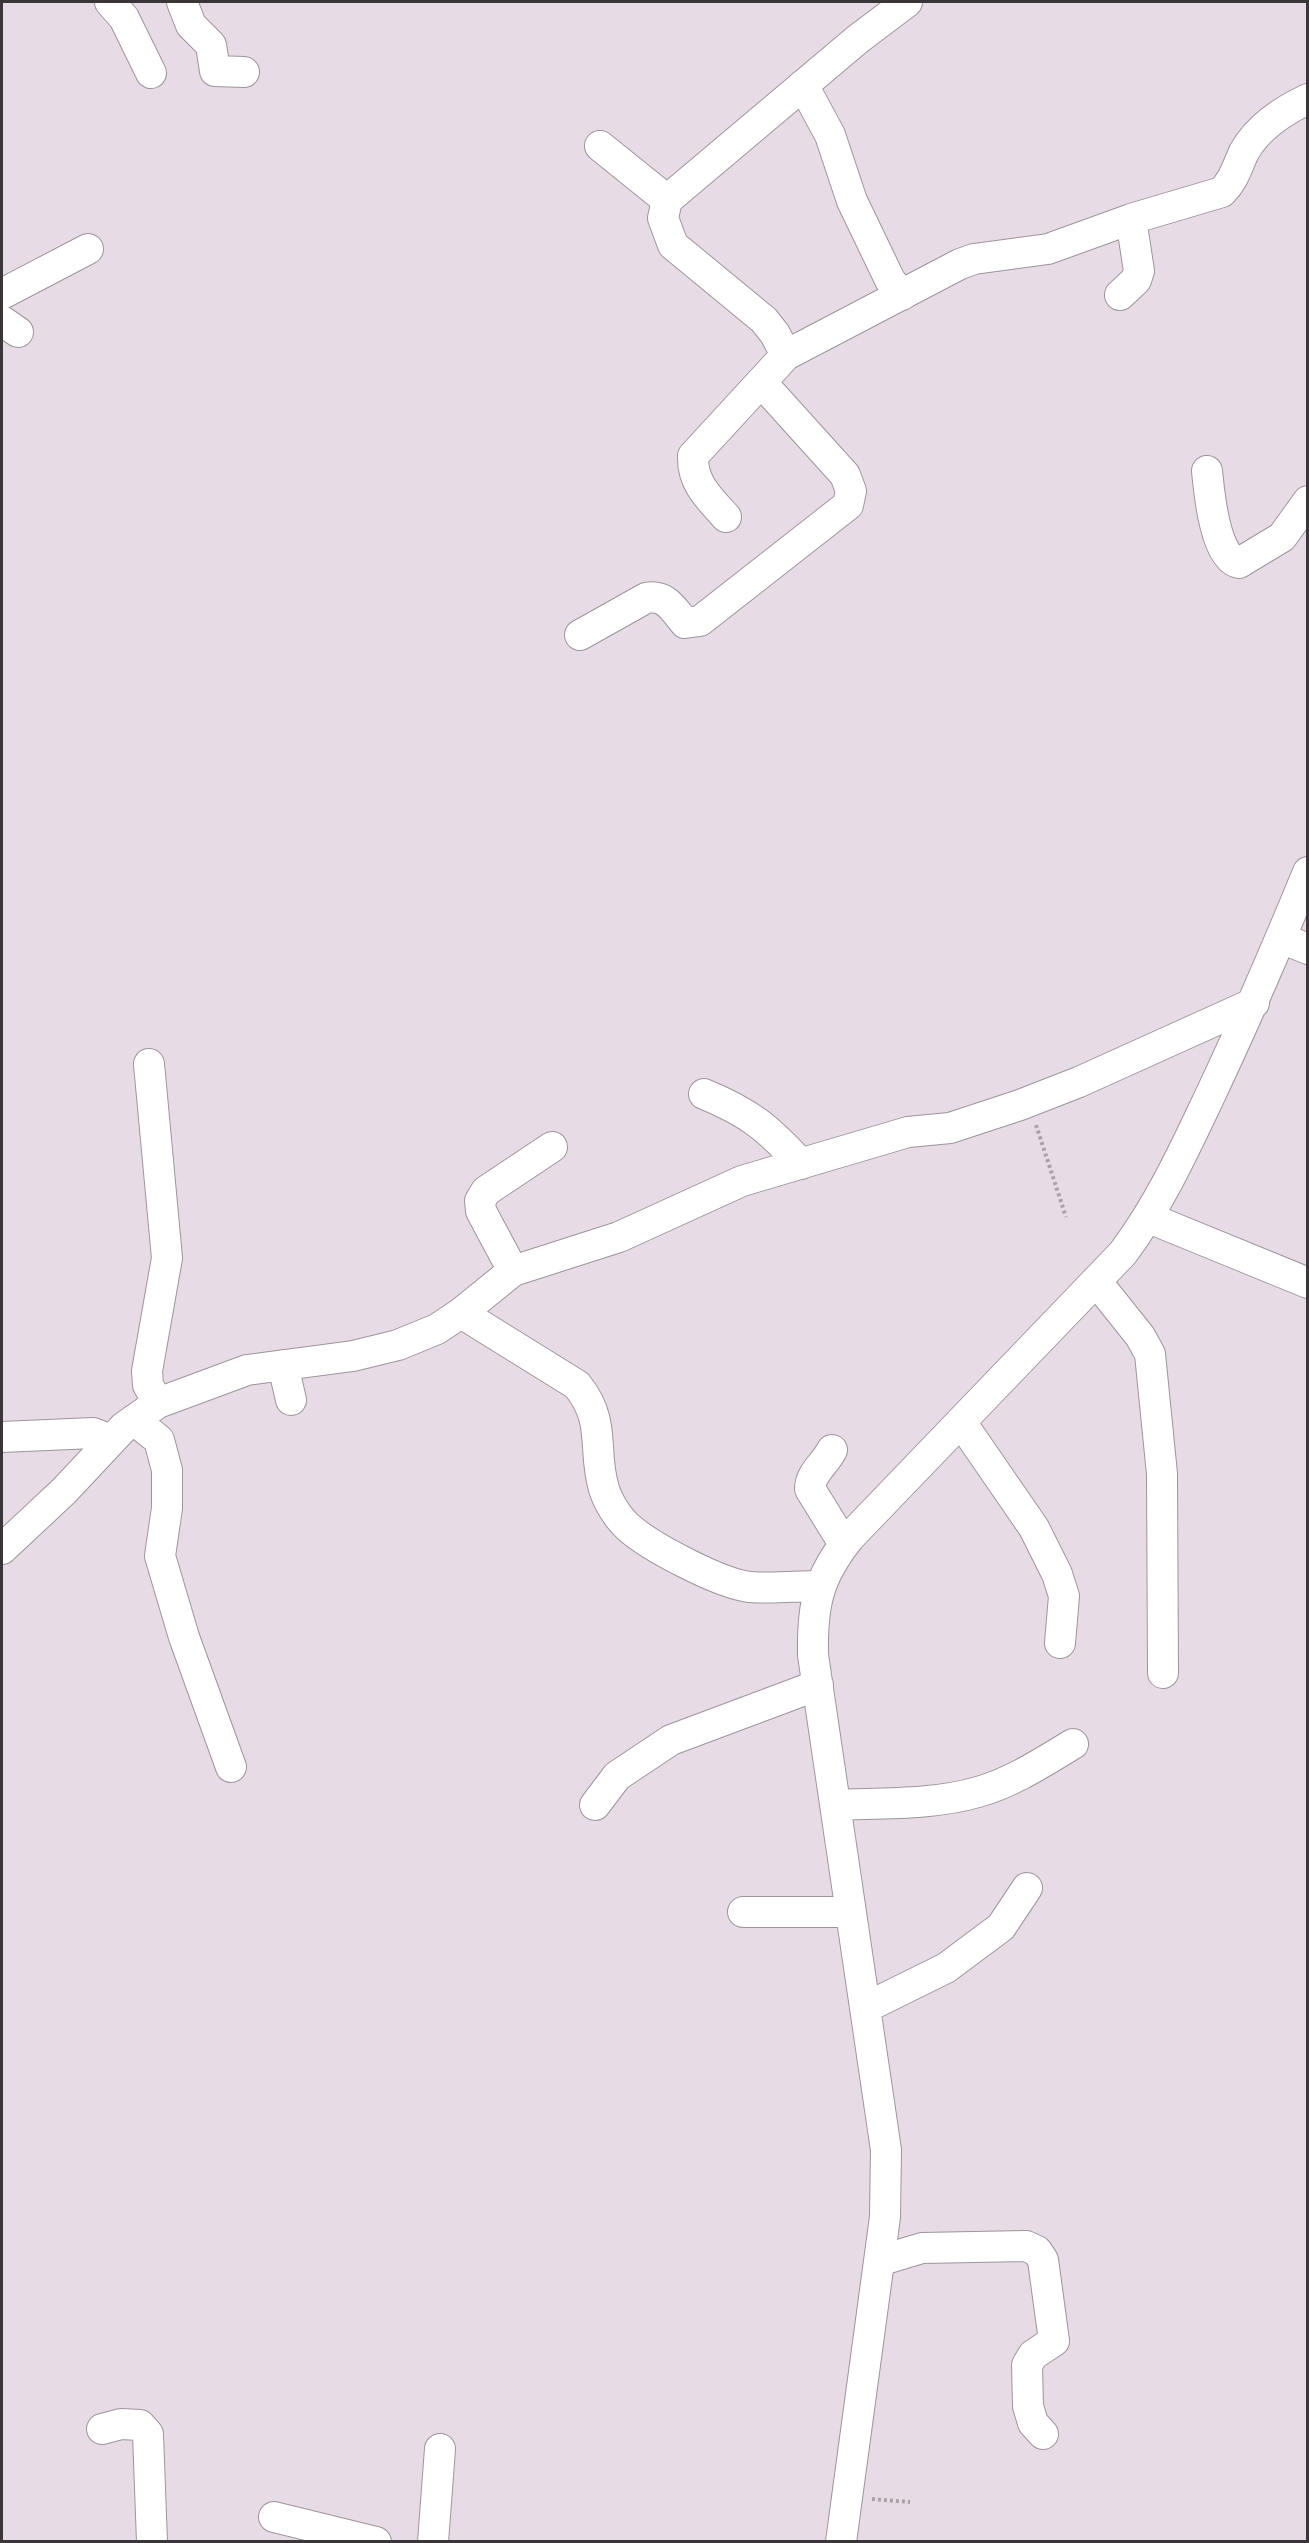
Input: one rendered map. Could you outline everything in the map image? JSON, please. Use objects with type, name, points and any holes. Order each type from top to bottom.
[{"type":"street","points":[[110,2],[124,18],[152,73]]},
{"type":"street","points":[[182,2],[191,25],[211,45],[215,71],[244,72]]},
{"type":"street","points":[[786,355],[764,320],[673,245],[663,218],[668,200],[803,85],[907,2]]},
{"type":"street","points":[[803,85],[830,135],[852,201],[890,280],[902,295]]},
{"type":"street","points":[[726,517],[696,480],[693,456],[786,355],[975,259],[1048,249],[1131,219],[1222,192],[1232,182],[1245,151],[1257,135],[1282,112],[1308,99]]},
{"type":"street","points":[[600,146],[668,200]]},
{"type":"street","points":[[1120,295],[1136,280],[1139,271],[1131,219]]},
{"type":"street","points":[[2,294],[88,249]]},
{"type":"street","points":[[580,635],[646,598],[657,595],[663,598],[685,623],[700,621],[848,505],[851,491],[845,475],[760,382]]},
{"type":"street","points":[[1207,471],[1211,511],[1226,556],[1232,562],[1239,563],[1282,537],[1308,501]]},
{"type":"street","points":[[841,2541],[887,2195],[886,2150],[818,1685],[813,1617],[819,1586],[844,1544],[1123,1254],[1149,1218],[1173,1175],[1254,1003],[1294,944],[1308,872]]},
{"type":"street","points":[[2,1549],[64,1491],[111,1440],[158,1403],[230,1374],[376,1352],[436,1329],[461,1313],[513,1271],[619,1237],[742,1181],[908,1132],[950,1128],[1028,1102],[1080,1082],[1254,1003]]},
{"type":"street","points":[[150,1064],[167,1258],[147,1371],[148,1385],[158,1403]]},
{"type":"street","points":[[704,1094],[738,1108],[763,1124],[801,1164]]},
{"type":"street","points":[[513,1271],[481,1211],[480,1201],[486,1191],[552,1147]]},
{"type":"street","points":[[1149,1218],[1308,1283]]},
{"type":"street","points":[[1096,1281],[1140,1336],[1150,1354],[1162,1474],[1163,1673]]},
{"type":"street","points":[[461,1313],[577,1385],[589,1400],[595,1416],[604,1488],[613,1508],[627,1526],[646,1541],[727,1582],[751,1587],[819,1586]]},
{"type":"street","points":[[283,1365],[291,1400]]},
{"type":"street","points":[[134,1420],[159,1440],[167,1470],[167,1508],[160,1556],[184,1637],[231,1767]]},
{"type":"street","points":[[960,1422],[1034,1528],[1057,1574],[1064,1596],[1060,1643]]},
{"type":"street","points":[[2,1437],[93,1433],[111,1440]]},
{"type":"street","points":[[832,1450],[827,1461],[813,1475],[810,1490],[844,1544]]},
{"type":"street","points":[[595,1805],[617,1776],[671,1740],[818,1685]]},
{"type":"street","points":[[835,1805],[927,1802],[978,1792],[1028,1772],[1073,1744]]},
{"type":"street","points":[[865,2008],[946,1968],[1001,1928],[1027,1888]]},
{"type":"street","points":[[743,1912],[851,1912]]},
{"type":"street","points":[[879,2261],[922,2248],[1026,2246],[1037,2251],[1043,2260],[1054,2341],[1033,2355],[1027,2365],[1028,2406],[1033,2423],[1043,2434]]},
{"type":"street","points":[[102,2429],[121,2424],[140,2425],[148,2434],[152,2541]]},
{"type":"street","points":[[428,2541],[437,2510],[440,2449]]},
{"type":"street","points":[[274,2517],[376,2541]]},
{"type":"path","points":[[1028,1102],[1066,1216]]},
{"type":"path","points":[[847,2497],[910,2502]]}]
